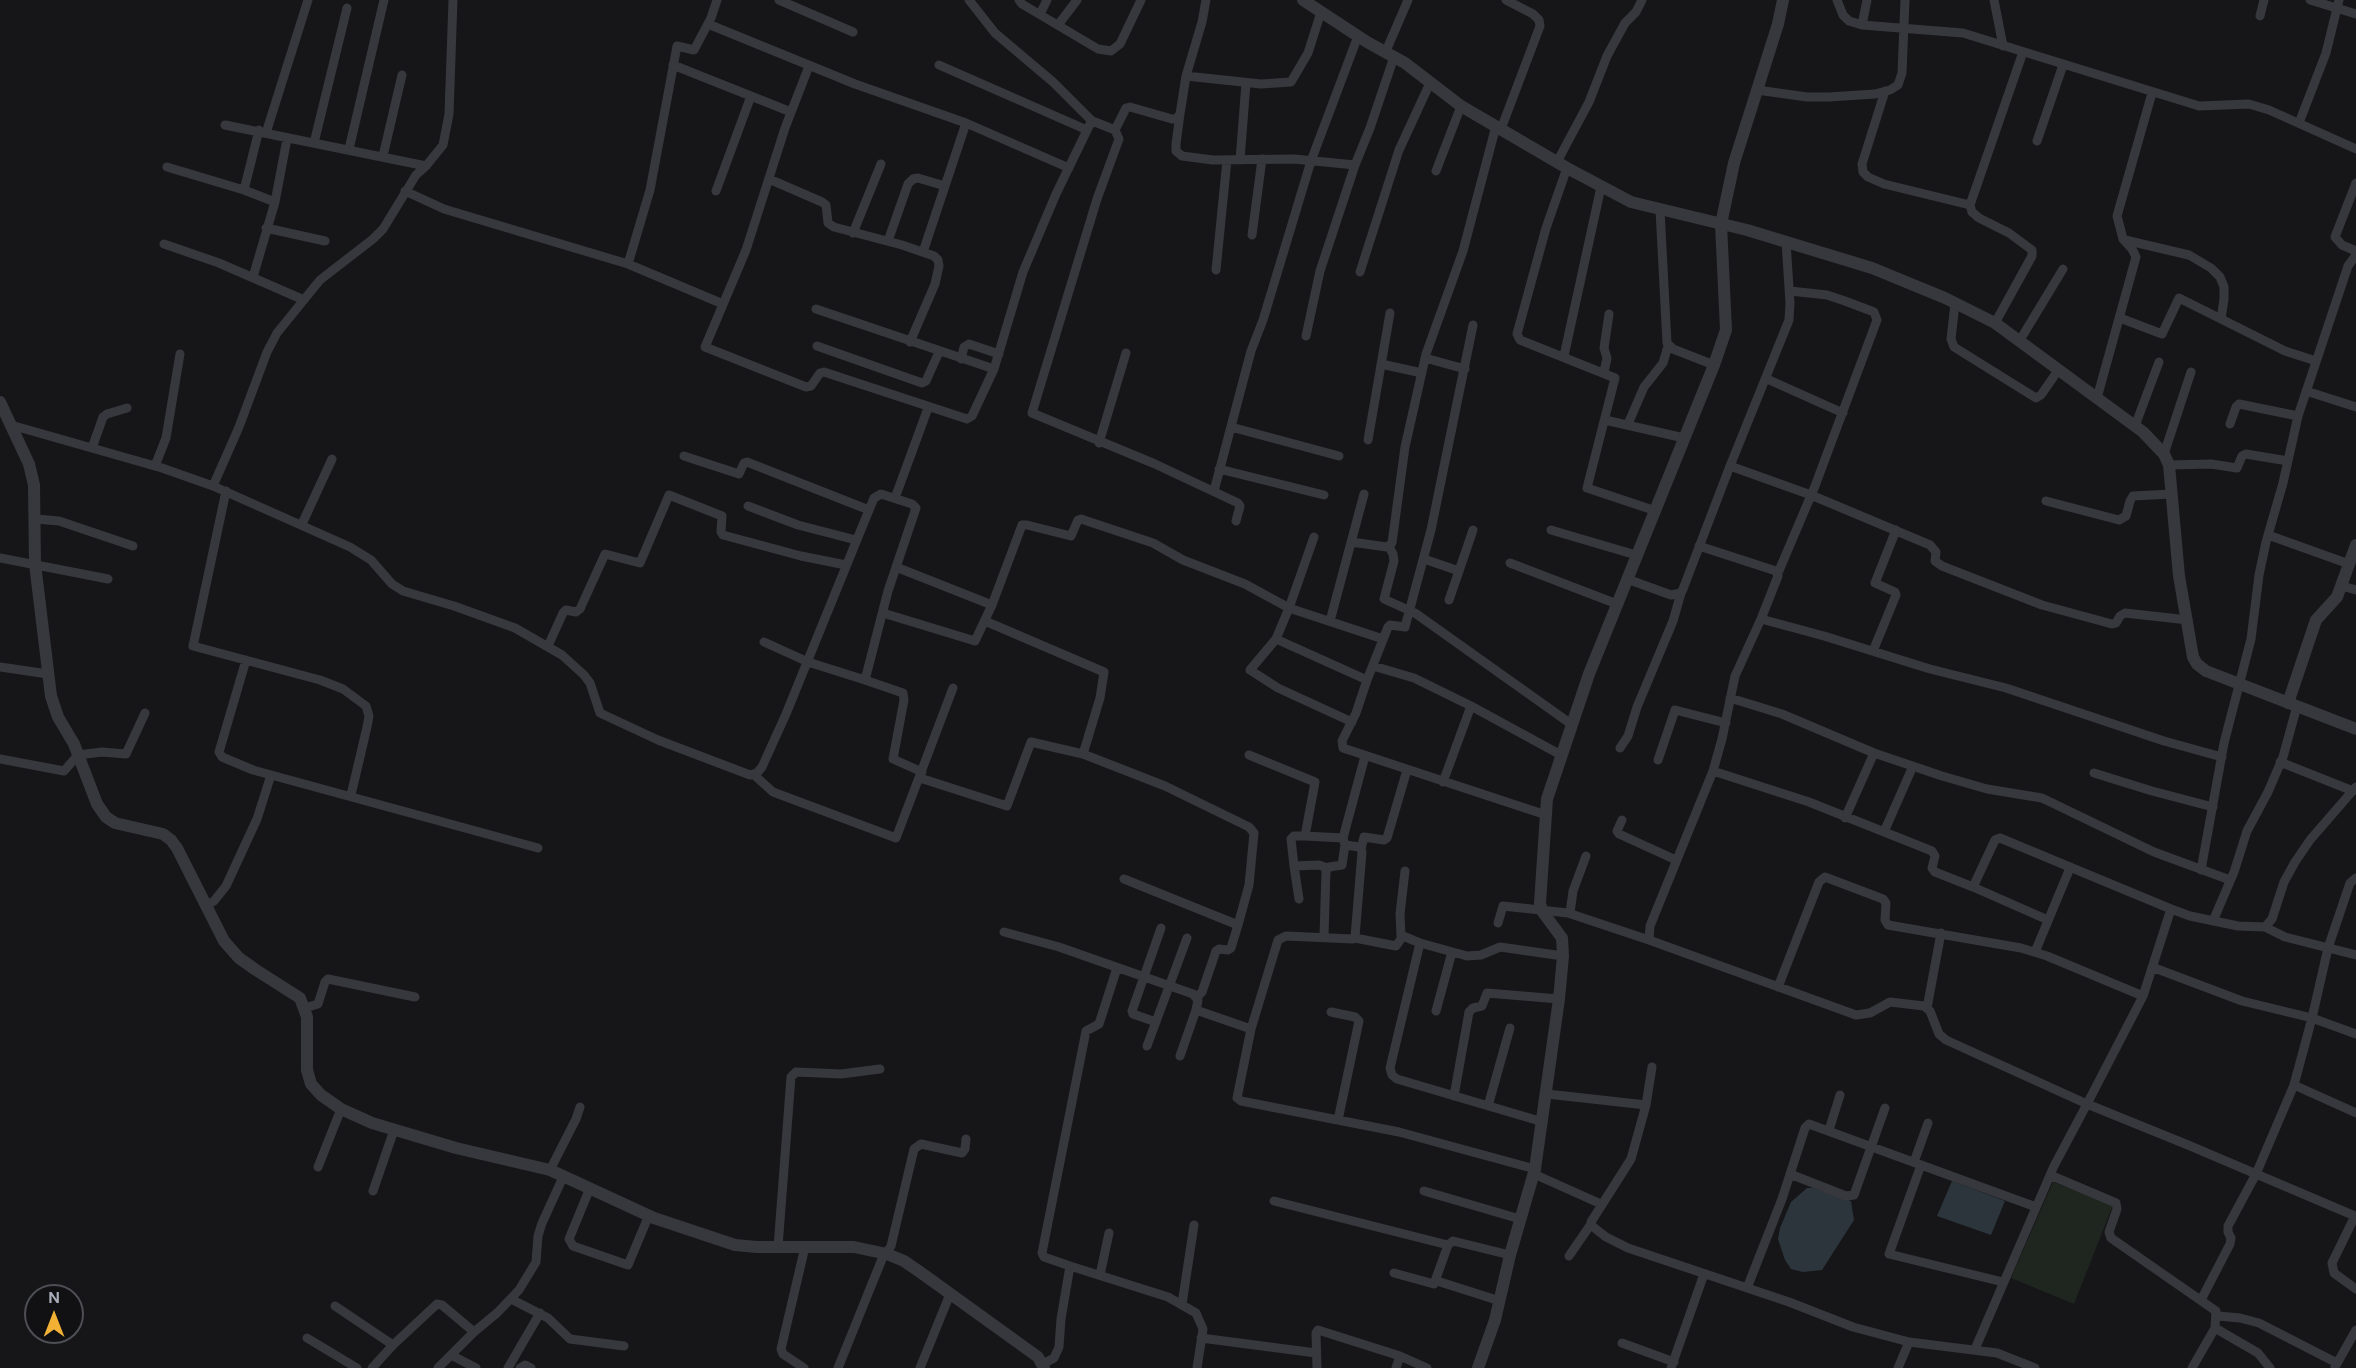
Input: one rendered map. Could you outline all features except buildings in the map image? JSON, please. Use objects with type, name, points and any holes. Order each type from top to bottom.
[{"type":"street","points":[[244,190],[308,0]]},
{"type":"street","points":[[349,149],[384,0]]},
{"type":"street","points":[[213,486],[239,427],[267,352],[277,333],[320,280],[383,229],[416,175],[443,145],[450,91],[453,0]]},
{"type":"street","points":[[628,264],[650,190],[677,46],[694,50],[708,24],[717,0]]},
{"type":"street","points":[[779,0],[853,32]]},
{"type":"street","points":[[969,0],[995,33],[1053,82],[1093,122],[1115,130],[1119,139],[1097,199],[1032,411],[1034,416],[1155,464],[1240,503],[1236,521]]},
{"type":"street","points":[[1019,0],[1022,4],[1098,49],[1112,51],[1120,44],[1141,0]]},
{"type":"street","points":[[1040,15],[1047,0]]},
{"type":"street","points":[[1058,25],[1077,0]]},
{"type":"street","points":[[1206,0],[1186,76],[1176,151],[1182,156],[1227,160],[1311,160],[1354,165]]},
{"type":"street","points":[[1306,336],[1320,271],[1354,165],[1370,128],[1390,54],[1408,0]]},
{"type":"street","points":[[1389,547],[1392,543],[1405,447],[1430,337],[1463,251],[1498,128],[1540,26],[1539,20],[1533,14],[1506,0]]},
{"type":"street","points":[[1642,0],[1636,12],[1625,23],[1607,56],[1562,165],[1517,329],[1520,340],[1614,376],[1616,380],[1587,489],[1656,511]]},
{"type":"street","points":[[1478,1368],[1500,1301],[1520,1218],[1534,1172],[1547,1094],[1563,956],[1562,938],[1545,911],[1541,885],[1547,799],[1571,724],[1726,330],[1721,224],[1734,163],[1778,24],[1783,0]]},
{"type":"street","points":[[1837,0],[1843,15],[1849,21],[1862,25],[1963,33],[2199,106],[2249,104],[2299,123],[2356,149]]},
{"type":"street","points":[[1862,25],[1867,0]]},
{"type":"street","points":[[1757,90],[1807,97],[1829,97],[1885,91],[1898,85],[1902,73],[1905,0]]},
{"type":"street","points":[[1994,0],[2003,46]]},
{"type":"street","points":[[2260,16],[2264,0]]},
{"type":"street","points":[[2310,0],[2338,4],[2356,14]]},
{"type":"street","points":[[1305,1],[1390,54],[1461,106],[1601,187],[1632,202],[1721,224],[1872,268],[1995,323],[2135,426],[2167,460],[2237,468],[2242,456],[2246,454],[2288,461]]},
{"type":"street","points":[[2299,123],[2326,53],[2338,4]]},
{"type":"street","points":[[314,143],[347,8]]},
{"type":"street","points":[[1186,76],[1246,83],[1283,84],[1291,82],[1308,53],[1321,12]]},
{"type":"street","points":[[708,24],[808,66],[966,123],[1069,168]]},
{"type":"street","points":[[1214,491],[1251,351],[1263,320],[1311,160],[1358,36]]},
{"type":"street","points":[[1995,323],[2032,256],[2032,250],[2009,233],[1979,218],[1972,212],[1970,205],[2023,52]]},
{"type":"street","points":[[939,64],[1087,130]]},
{"type":"street","points":[[673,65],[791,112]]},
{"type":"street","points":[[2037,141],[2063,65]]},
{"type":"street","points":[[808,66],[746,250],[705,344],[707,348],[806,387],[811,386],[820,373],[824,372],[964,419],[970,418],[994,369],[1023,272],[1069,168],[1093,122]]},
{"type":"street","points":[[383,156],[402,75]]},
{"type":"street","points":[[1240,160],[1246,83]]},
{"type":"street","points":[[1360,272],[1399,150],[1430,83]]},
{"type":"street","points":[[1885,91],[1862,164],[1863,172],[1868,177],[1884,184],[1970,205]]},
{"type":"street","points":[[2097,398],[2136,257],[2123,239],[2117,216],[2152,93]]},
{"type":"street","points":[[716,191],[751,96]]},
{"type":"street","points":[[1436,171],[1461,106]]},
{"type":"street","points":[[1115,130],[1128,107],[1172,120],[1180,114]]},
{"type":"street","points":[[923,252],[966,123]]},
{"type":"street","points":[[225,125],[426,166]]},
{"type":"street","points":[[253,277],[275,202],[287,139]]},
{"type":"street","points":[[1252,235],[1262,159]]},
{"type":"street","points":[[1216,270],[1227,160]]},
{"type":"street","points":[[853,233],[881,164]]},
{"type":"street","points":[[167,167],[244,190],[275,202]]},
{"type":"street","points":[[888,241],[908,184],[913,179],[918,178],[945,186]]},
{"type":"street","points":[[769,179],[822,202],[826,205],[828,223],[853,233],[888,241],[934,256],[939,266],[935,284],[910,342]]},
{"type":"street","points":[[2201,870],[2222,757],[2251,639],[2259,575],[2268,535],[2298,416],[2348,266],[2356,253],[2342,245],[2335,237],[2356,183]]},
{"type":"street","points":[[1564,357],[1601,187]]},
{"type":"street","points":[[405,191],[444,209],[628,264],[723,304]]},
{"type":"street","points":[[1628,424],[1644,387],[1663,363],[1668,346],[1662,287],[1664,211]]},
{"type":"street","points":[[266,228],[325,241]]},
{"type":"street","points":[[2123,239],[2189,255],[2211,268],[2220,277],[2224,287],[2221,319]]},
{"type":"street","points":[[1620,748],[1628,736],[1637,707],[1673,621],[1699,546],[1789,320],[1790,291],[1786,242]]},
{"type":"street","points":[[164,244],[253,277],[304,300]]},
{"type":"street","points":[[2019,340],[2063,269]]},
{"type":"street","points":[[1649,940],[1650,926],[1713,771],[1726,723],[1735,676],[1761,619],[1877,324],[1874,312],[1827,295],[1790,291]]},
{"type":"street","points":[[2120,318],[2162,334],[2179,298],[2285,351],[2316,362]]},
{"type":"street","points":[[1955,304],[1951,339],[1954,347],[2036,398],[2041,395],[2059,369]]},
{"type":"street","points":[[816,309],[994,369]]},
{"type":"street","points":[[1368,440],[1390,313]]},
{"type":"street","points":[[1604,372],[1607,358],[1604,348],[1609,314]]},
{"type":"street","points":[[1473,326],[1424,559],[1411,610],[1405,627],[1389,626],[1352,722],[1341,744],[1346,750],[1545,815]]},
{"type":"street","points":[[961,359],[964,347],[969,344],[999,354]]},
{"type":"street","points":[[817,346],[922,383],[926,381],[939,352]]},
{"type":"street","points":[[1668,346],[1714,365]]},
{"type":"street","points":[[1099,443],[1126,353]]},
{"type":"street","points":[[155,466],[166,438],[180,354]]},
{"type":"street","points":[[1425,358],[1465,369]]},
{"type":"street","points":[[2135,426],[2159,362]]},
{"type":"street","points":[[1382,364],[1422,373]]},
{"type":"street","points":[[2191,372],[2167,460],[2179,576],[2193,657],[2206,672],[2356,729]]},
{"type":"street","points":[[1767,379],[1843,413]]},
{"type":"street","points":[[2306,391],[2356,407]]},
{"type":"street","points":[[0,402],[29,464],[34,485],[35,564],[54,707],[78,755],[101,812],[115,823],[163,834],[171,840],[224,941],[239,958],[300,998],[305,1008],[307,1070],[311,1084],[321,1095],[341,1109],[394,1130],[456,1148],[550,1170],[649,1215],[735,1245],[854,1247],[887,1254],[904,1261],[1038,1357],[1043,1366],[1054,1358],[1059,1347],[1070,1266]]},
{"type":"street","points":[[2230,424],[2235,407],[2239,404],[2298,416]]},
{"type":"street","points":[[92,448],[103,417],[127,408]]},
{"type":"street","points":[[895,498],[928,408]]},
{"type":"street","points":[[1605,420],[1684,438]]},
{"type":"street","points":[[11,425],[155,466],[226,491],[302,524],[362,554],[371,560],[392,584],[403,591],[515,628],[548,646],[584,675],[593,691],[597,710],[600,713],[742,774],[753,774],[762,767],[808,662],[876,495],[895,498],[912,504],[916,508],[896,567],[865,680]]},
{"type":"street","points":[[1231,428],[1339,456]]},
{"type":"street","points":[[684,456],[739,474],[746,462],[869,510]]},
{"type":"street","points":[[302,524],[332,459]]},
{"type":"street","points":[[1730,466],[1811,495],[1896,530],[1932,547],[1936,552],[1935,561],[1942,566],[2068,613],[2112,624],[2116,623],[2125,613],[2188,620]]},
{"type":"street","points":[[1219,469],[1324,495]]},
{"type":"street","points":[[226,491],[193,646],[320,680],[343,689],[366,706],[369,716],[351,795]]},
{"type":"street","points":[[1330,621],[1364,494]]},
{"type":"street","points":[[2046,501],[2119,520],[2126,516],[2133,496],[2171,494]]},
{"type":"street","points":[[548,646],[563,612],[566,610],[576,612],[580,609],[604,554],[640,563],[669,495],[722,516],[721,532],[723,535],[801,556],[846,565]]},
{"type":"street","points":[[748,506],[798,525],[856,540]]},
{"type":"street","points":[[36,519],[66,523],[133,546]]},
{"type":"street","points":[[883,613],[973,641],[979,638],[1022,525],[1071,536],[1078,520],[1082,519],[1154,543],[1183,560],[1245,584],[1289,608],[1383,639]]},
{"type":"street","points":[[1449,600],[1473,530]]},
{"type":"street","points":[[1551,530],[1636,555]]},
{"type":"street","points":[[1873,651],[1896,595],[1895,592],[1875,583],[1896,530]]},
{"type":"street","points":[[2268,535],[2349,564]]},
{"type":"street","points":[[1314,537],[1276,639],[1250,670],[1278,688],[1352,722]]},
{"type":"street","points":[[1351,542],[1389,547]]},
{"type":"street","points":[[1699,546],[1778,573]]},
{"type":"street","points":[[1389,547],[1394,561],[1384,599],[1411,610],[1571,724]]},
{"type":"street","points":[[2213,921],[2247,831],[2268,792],[2280,762],[2316,620],[2335,600],[2355,549]]},
{"type":"street","points":[[0,558],[108,579]]},
{"type":"street","points":[[1424,559],[1459,571]]},
{"type":"street","points":[[1510,563],[1617,604]]},
{"type":"street","points":[[896,567],[992,605]]},
{"type":"street","points":[[1627,579],[1671,595],[1681,593]]},
{"type":"street","points":[[2342,586],[2356,590]]},
{"type":"street","points":[[1761,619],[1930,669],[2006,688],[2164,741],[2222,757]]},
{"type":"street","points":[[985,621],[1104,672],[1098,705],[1083,754]]},
{"type":"street","points":[[1276,639],[1367,680]]},
{"type":"street","points":[[764,642],[808,662],[903,693],[904,700],[893,759],[921,775],[1007,806],[1031,742],[1083,754],[1165,786],[1253,830],[1255,838],[1249,885],[1231,948],[1216,951],[1202,992],[1197,998],[1196,1010],[1180,1056]]},
{"type":"street","points":[[246,660],[219,752],[222,757],[272,775],[538,848]]},
{"type":"street","points":[[1373,666],[1414,678],[1561,755]]},
{"type":"street","points":[[0,667],[48,674]]},
{"type":"street","points":[[753,774],[773,792],[894,838],[921,775],[953,688]]},
{"type":"street","points":[[1730,698],[1782,714],[1874,753],[1913,766],[1987,789],[2042,798],[2154,852],[2230,880]]},
{"type":"street","points":[[1443,782],[1471,706]]},
{"type":"street","points":[[1658,760],[1675,710],[1726,723]]},
{"type":"street","points":[[0,759],[64,771],[78,755],[102,752],[126,754],[145,713]]},
{"type":"street","points":[[1845,818],[1874,753]]},
{"type":"street","points":[[1249,755],[1314,780],[1305,836]]},
{"type":"street","points":[[1294,866],[1319,865],[1327,868],[1342,866],[1344,841],[1365,756]]},
{"type":"street","points":[[2265,927],[2272,919],[2284,882],[2295,862],[2310,840],[2354,789],[2280,762]]},
{"type":"street","points":[[1884,832],[1913,766]]},
{"type":"street","points":[[1355,938],[1361,849],[1364,837],[1386,840],[1407,770]]},
{"type":"street","points":[[1713,771],[1809,802],[1932,851],[1935,856],[1932,868],[1935,872],[2048,920]]},
{"type":"street","points":[[2094,773],[2152,792],[2213,807]]},
{"type":"street","points":[[206,906],[214,901],[226,886],[257,819],[272,775]]},
{"type":"street","points":[[1622,820],[1617,831],[1619,834],[1676,860]]},
{"type":"street","points":[[1299,899],[1291,839],[1294,836],[1344,841],[1361,849]]},
{"type":"street","points":[[1973,887],[1995,840],[2000,838],[2170,909],[2238,926],[2265,927],[2285,937],[2356,955]]},
{"type":"street","points":[[1569,913],[1573,891],[1586,856]]},
{"type":"street","points":[[1324,936],[1327,868]]},
{"type":"street","points":[[2035,952],[2070,868]]},
{"type":"street","points":[[1406,871],[1400,914],[1401,936],[1396,946],[1355,938],[1324,936],[1280,938],[1251,1029],[1237,1096],[1238,1101],[1399,1132],[1534,1172],[1601,1204]]},
{"type":"street","points":[[2201,1300],[2231,1241],[2230,1222],[2256,1174],[2294,1085],[2328,948],[2350,883],[2356,878]]},
{"type":"street","points":[[1124,879],[1238,925]]},
{"type":"street","points":[[1778,987],[1822,879],[1830,879],[1883,899],[1886,903],[1885,920],[1888,925],[2035,952],[2143,996]]},
{"type":"street","points":[[1498,922],[1503,906],[1569,913],[1857,1015],[1870,1013],[1884,1005],[1896,1002],[1927,1008]]},
{"type":"street","points":[[1975,1349],[2054,1167],[2143,996],[2170,909]]},
{"type":"street","points":[[1156,1022],[1132,1012],[1142,977],[1161,928]]},
{"type":"street","points":[[1004,932],[1050,944],[1193,994],[1197,998]]},
{"type":"street","points":[[1941,933],[1927,1008],[1935,1027],[1946,1041],[2086,1104],[2356,1217],[2332,1263],[2334,1273],[2356,1289]]},
{"type":"street","points":[[1401,936],[1452,952],[1474,956],[1500,947],[1563,956]]},
{"type":"street","points":[[1147,1046],[1187,938]]},
{"type":"street","points":[[1420,943],[1390,1072],[1397,1078],[1543,1122]]},
{"type":"street","points":[[1436,1011],[1452,952]]},
{"type":"street","points":[[2152,967],[2242,1001],[2312,1018],[2356,1034]]},
{"type":"street","points":[[1117,968],[1099,1024],[1086,1030],[1042,1256],[1168,1297],[1196,1313],[1203,1329],[1197,1368]]},
{"type":"street","points":[[305,1008],[318,1004],[328,979],[415,998]]},
{"type":"street","points":[[1454,1096],[1469,1012],[1473,1008],[1482,1006],[1487,993],[1558,999]]},
{"type":"street","points":[[1196,1010],[1251,1029]]},
{"type":"street","points":[[1331,1012],[1359,1020],[1338,1120]]},
{"type":"street","points":[[1488,1107],[1510,1028]]},
{"type":"street","points":[[1569,1256],[1632,1159],[1646,1105],[1652,1067]]},
{"type":"street","points":[[778,1247],[788,1099],[793,1073],[842,1074],[880,1069]]},
{"type":"street","points":[[2294,1085],[2356,1113]]},
{"type":"street","points":[[1547,1094],[1646,1105]]},
{"type":"street","points":[[1829,1130],[1840,1095]]},
{"type":"street","points":[[550,1170],[580,1107]]},
{"type":"street","points":[[1790,1174],[1851,1197],[1857,1191],[1885,1108]]},
{"type":"street","points":[[318,1167],[341,1109]]},
{"type":"street","points":[[1928,1123],[1918,1164],[1889,1254],[2003,1282]]},
{"type":"street","points":[[1747,1288],[1806,1125],[1812,1124],[1829,1130],[2036,1208]]},
{"type":"street","points":[[373,1191],[394,1130]]},
{"type":"street","points":[[838,1368],[882,1259],[891,1246],[916,1146],[921,1144],[962,1153],[966,1139]]},
{"type":"street","points":[[2054,1167],[2115,1203],[2117,1209],[2109,1232],[2111,1238],[2201,1300],[2216,1311],[2218,1316]]},
{"type":"street","points":[[438,1368],[519,1290],[536,1262],[538,1236],[542,1222],[564,1175]]},
{"type":"street","points":[[590,1188],[569,1239],[573,1246],[628,1265],[649,1215]]},
{"type":"street","points":[[1424,1191],[1520,1218]]},
{"type":"street","points":[[1274,1201],[1448,1245]]},
{"type":"street","points":[[1591,1224],[1606,1237],[1628,1248],[1790,1302],[1853,1327],[1909,1342],[1975,1349],[2011,1357],[2035,1368]]},
{"type":"street","points":[[1182,1304],[1194,1225]]},
{"type":"street","points":[[1100,1275],[1109,1233]]},
{"type":"street","points":[[1394,1273],[1432,1284],[1437,1281],[1448,1245],[1453,1241],[1510,1256]]},
{"type":"street","points":[[804,1247],[782,1349],[783,1354],[804,1368]]},
{"type":"street","points":[[1622,1342],[1673,1365],[1704,1274]]},
{"type":"street","points":[[1437,1281],[1500,1301]]},
{"type":"street","points":[[920,1368],[950,1294]]},
{"type":"street","points":[[511,1299],[540,1313],[557,1325],[570,1340],[624,1346]]},
{"type":"street","points":[[372,1368],[437,1304],[442,1305],[474,1332]]},
{"type":"street","points":[[335,1306],[393,1345]]},
{"type":"street","points":[[508,1368],[540,1313]]},
{"type":"street","points":[[2192,1368],[2215,1328],[2214,1323],[2218,1316]]},
{"type":"street","points":[[2218,1316],[2259,1323],[2336,1366],[2356,1330]]},
{"type":"street","points":[[2215,1328],[2258,1353],[2270,1368]]},
{"type":"street","points":[[1317,1368],[1316,1333],[1318,1330],[1400,1356],[1427,1368]]},
{"type":"street","points":[[307,1338],[357,1368]]},
{"type":"street","points":[[1201,1338],[1316,1353]]},
{"type":"street","points":[[1898,1368],[1909,1342]]},
{"type":"street","points":[[451,1355],[476,1368]]},
{"type":"street","points":[[1396,1368],[1400,1356]]},
{"type":"street","points":[[520,1368],[525,1365],[531,1368]]},
{"type":"shaded area","points":[[1952,1181],[2005,1201],[1991,1235],[1937,1216]]},
{"type":"shaded area","points":[[2053,1182],[2113,1205],[2074,1304],[2011,1278]]},
{"type":"shaded area","points":[[1807,1188],[1851,1201],[1854,1220],[1822,1270],[1803,1272],[1791,1269],[1785,1260],[1778,1239],[1791,1202]]}]
